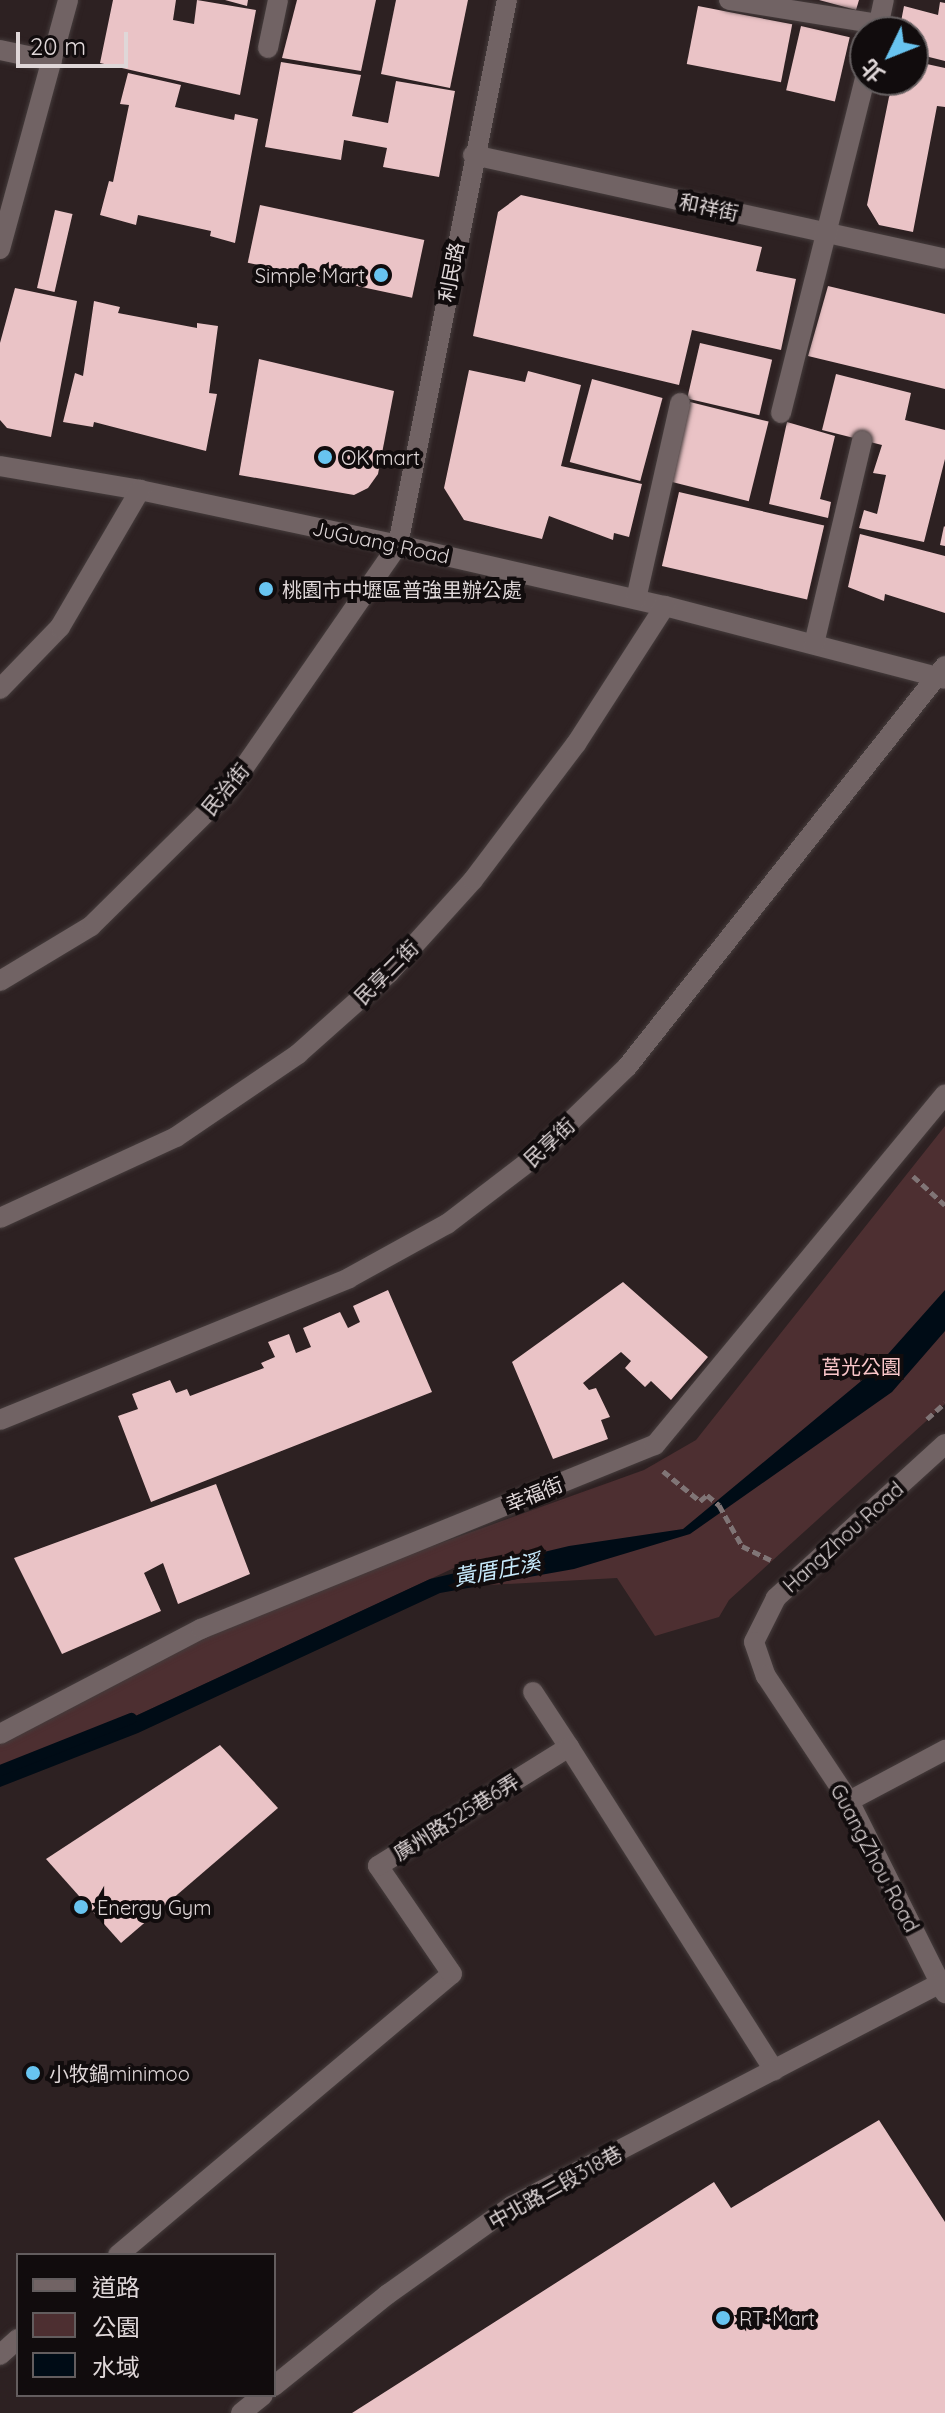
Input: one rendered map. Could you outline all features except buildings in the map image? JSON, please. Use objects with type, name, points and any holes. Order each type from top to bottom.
[{"type":"lane","points":[[1,238],[68,0]]},
{"type":"lane","points":[[268,48],[278,0]]},
{"type":"lane","name":"利民路","points":[[398,545],[473,155],[507,0]]},
{"type":"lane","points":[[729,0],[849,23]]},
{"type":"lane","points":[[0,50],[52,61]]},
{"type":"lane","points":[[781,413],[861,96]]},
{"type":"lane","name":"和祥街","points":[[473,155],[945,259]]},
{"type":"lane","points":[[636,599],[680,403]]},
{"type":"lane","points":[[814,644],[862,441]]},
{"type":"lane","name":"JuGuang Road","points":[[0,466],[140,490],[398,545],[942,674]]},
{"type":"lane","points":[[0,689],[60,627],[140,490]]},
{"type":"lane","name":"民治街","points":[[0,981],[91,926],[227,792],[398,545]]},
{"type":"lane","name":"民享二街","points":[[0,1218],[176,1137],[298,1054],[389,973],[473,880],[576,744],[665,606]]},
{"type":"lane","name":"民享街","points":[[0,1419],[349,1278],[447,1224],[532,1159],[627,1067],[942,674]]},
{"type":"lane","name":"幸福街","points":[[0,1734],[201,1629],[655,1445],[945,1095]]},
{"type":"lane","name":"HangZhou Road","points":[[754,1642],[776,1598],[945,1444]]},
{"type":"lane","name":"GuangZhou Road","points":[[754,1642],[766,1676],[849,1801],[943,1986]]},
{"type":"lane","points":[[533,1692],[774,2070]]},
{"type":"lane","name":"廣州路325巷6弄","points":[[120,2253],[452,1974],[378,1866],[569,1747]]},
{"type":"lane","points":[[849,1801],[945,1750]]},
{"type":"lane","name":"中北路二段318巷","points":[[276,2384],[388,2294],[512,2206],[943,1986]]},
{"type":"lane","points":[[0,2355],[16,2341]]},
{"type":"lane","points":[[241,2413],[261,2397]]},
{"type":"path","points":[[921,1424],[945,1403]]},
{"type":"path","points":[[719,1505],[742,1546],[768,1562],[780,1552]]},
{"type":"green space","name":"莒光公園","points":[[945,1126],[945,1404],[729,1600],[719,1617],[655,1636],[617,1578],[470,1586],[456,1567],[129,1719],[0,1770],[0,1734],[201,1629],[644,1470],[696,1440]]},
{"type":"water","points":[[945,1290],[945,1331],[892,1392],[690,1534],[574,1569],[440,1593],[138,1733],[0,1787],[0,1770],[129,1719],[430,1579],[569,1546],[683,1529],[872,1372]]},
{"type":"waterway","name":"黃厝庄溪","points":[[0,1770],[131,1718]]},
{"type":"place","name":"Simple Mart","points":[[381,275]]},
{"type":"place","name":"OK mart","points":[[325,457]]},
{"type":"place","name":"桃園市中壢區普強里辦公處","points":[[266,589]]},
{"type":"place","name":"Energy Gym","points":[[81,1907]]},
{"type":"place","name":"小牧鍋minimoo","points":[[33,2073]]},
{"type":"place","name":"RT-Mart","points":[[723,2318]]}]
